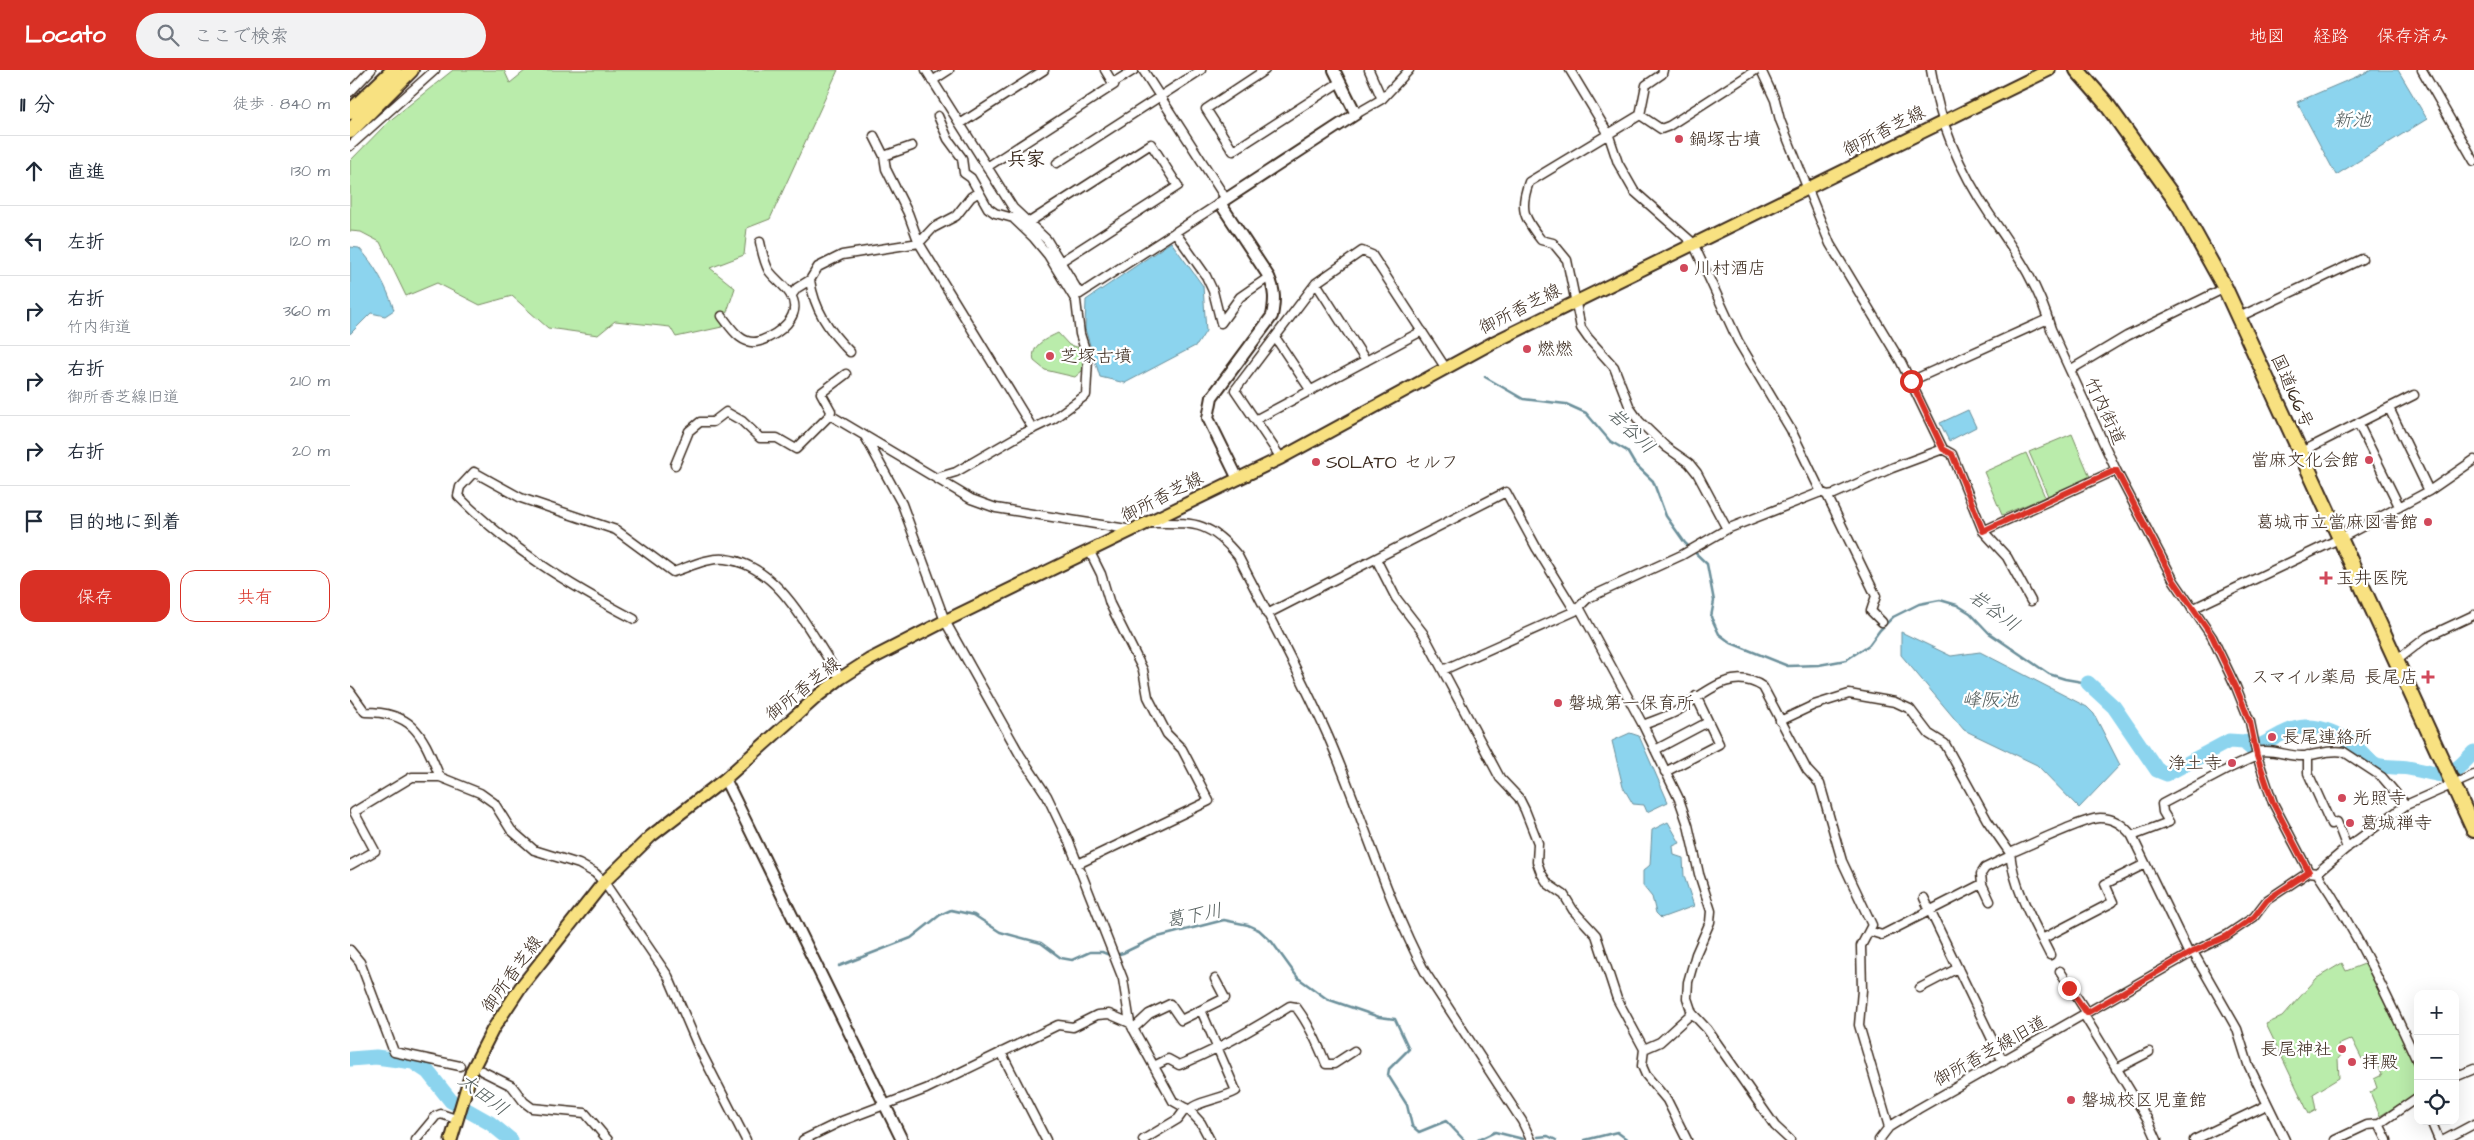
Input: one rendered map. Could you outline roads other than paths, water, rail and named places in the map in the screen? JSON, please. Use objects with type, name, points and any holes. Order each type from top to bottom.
[{"type":"highway","points":[[350,112],[394,70]]},
{"type":"highway","points":[[350,131],[411,70]]},
{"type":"highway","name":"国道166号","points":[[2077,70],[2105,102],[2179,205],[2225,288],[2299,453],[2341,538],[2474,830]]},
{"type":"main road","name":"御所香芝線","points":[[450,1140],[472,1070],[493,1029],[520,988],[604,882],[651,836],[725,779],[819,695],[841,678],[869,660],[945,621],[1134,531],[1281,458],[1445,367],[1574,301],[2049,70]]},
{"type":"street","points":[[350,92],[371,70]]},
{"type":"street","points":[[350,146],[435,70]]},
{"type":"street","points":[[926,70],[1013,208],[1047,240],[1080,294],[1356,114],[1382,99],[1409,70]]},
{"type":"street","points":[[932,81],[950,70]]},
{"type":"street","points":[[960,124],[1044,70]]},
{"type":"street","points":[[1104,70],[1113,83]]},
{"type":"street","points":[[987,167],[1134,70]]},
{"type":"street","points":[[1143,70],[1269,276],[1274,290],[1275,301],[1272,316],[1212,397],[1208,410],[1208,418],[1238,479]]},
{"type":"street","points":[[1057,163],[1201,70]]},
{"type":"street","points":[[1265,70],[1206,109],[1233,151],[1340,82]]},
{"type":"street","points":[[1334,70],[1356,114]]},
{"type":"street","points":[[1369,70],[1382,99]]},
{"type":"street","points":[[1570,70],[1608,133],[1618,163],[1634,191],[1693,243],[1738,341],[1791,430],[1876,596],[1872,612],[1882,622]]},
{"type":"street","points":[[1663,70],[1662,74],[1646,85],[1640,115],[1529,182],[1522,200],[1524,214],[1530,227],[1541,240],[1553,243],[1567,260],[1581,328],[1614,367],[1630,408],[1639,421],[1666,448],[1690,463],[1698,473],[1727,530]]},
{"type":"street","points":[[1640,115],[1661,129],[1669,126],[1756,70]]},
{"type":"street","points":[[1761,70],[1775,100],[1780,120],[1830,244],[1876,318],[1911,381],[1943,449],[1952,454],[1983,531],[2007,558],[2031,601]]},
{"type":"street","name":"竹内街道","points":[[1930,70],[1942,122],[1989,214],[2030,273],[2070,370],[2116,470],[2174,581],[2212,636],[2250,722],[2256,751],[2273,803],[2313,873]]},
{"type":"street","points":[[2422,70],[2474,161]]},
{"type":"street","points":[[936,478],[956,472],[1054,419],[1086,395],[1088,358],[1080,334],[1076,300],[1048,255],[1034,238],[1013,218],[994,213],[988,208],[971,178],[964,173],[962,158],[948,139],[938,116]]},
{"type":"street","points":[[874,136],[884,156],[886,169],[908,213],[919,243],[1033,429]]},
{"type":"street","points":[[1028,223],[1151,144],[1178,186],[1060,262]]},
{"type":"street","points":[[884,156],[912,146]]},
{"type":"street","points":[[791,296],[797,288],[810,280],[818,267],[842,255],[919,243],[933,228],[956,216],[971,197],[979,192]]},
{"type":"street","points":[[1175,232],[1206,276],[1213,291],[1221,323],[1240,297],[1269,276]]},
{"type":"street","points":[[722,316],[742,339],[754,343],[782,330],[793,314],[791,296],[768,269],[760,242]]},
{"type":"street","points":[[1281,458],[1235,390],[1316,283],[1362,251],[1372,255],[1445,367]]},
{"type":"street","points":[[2239,317],[2362,259]]},
{"type":"street","points":[[810,280],[811,291],[824,322],[850,352]]},
{"type":"street","points":[[1316,283],[1366,361]]},
{"type":"street","points":[[2070,370],[2127,336],[2225,288]]},
{"type":"street","points":[[1911,381],[2048,319]]},
{"type":"street","points":[[1255,420],[1422,331]]},
{"type":"street","points":[[1275,337],[1311,391]]},
{"type":"street","points":[[675,465],[689,431],[700,422],[713,422],[726,412],[742,421],[760,438],[777,438],[796,449],[832,411],[821,393],[846,374]]},
{"type":"street","points":[[2299,453],[2414,395]]},
{"type":"street","points":[[2388,408],[2429,491]]},
{"type":"street","points":[[830,415],[970,499],[996,508],[1134,531]]},
{"type":"street","points":[[2358,423],[2399,506]]},
{"type":"street","points":[[866,438],[902,504],[945,621],[1020,755],[1047,796],[1078,864],[1123,979],[1131,1026],[1173,1101],[1187,1109],[1201,1123],[1210,1140]]},
{"type":"street","points":[[1443,670],[1577,609],[1588,598],[1682,555],[1727,530],[1824,493],[1834,494],[1892,468],[1943,449]]},
{"type":"street","points":[[2192,609],[2341,538],[2429,491],[2474,460]]},
{"type":"street","points":[[1983,531],[2116,470]]},
{"type":"street","points":[[634,619],[583,592],[519,550],[458,496],[460,487],[474,472],[482,475],[521,498],[616,530],[641,546],[673,572],[716,559],[726,558],[762,571],[804,620],[841,678]]},
{"type":"street","points":[[1267,614],[1506,492],[1537,549],[1577,609],[1643,725],[1688,825],[1699,874],[1711,910],[1710,922],[1696,954],[1688,982],[1687,998],[1692,1012],[1707,1029],[1775,1126],[1790,1140]]},
{"type":"street","points":[[1150,523],[1192,523],[1211,530],[1224,539],[1238,556],[1328,734],[1370,846],[1414,950],[1532,1140]]},
{"type":"street","points":[[1078,864],[1209,801],[1182,749],[1167,734],[1148,697],[1142,670],[1110,604],[1101,574],[1090,552]]},
{"type":"street","points":[[1376,559],[1396,598],[1423,633],[1500,778],[1518,798],[1525,810],[1538,844],[1536,862],[1541,873],[1548,884],[1564,895],[1573,910],[1596,935],[1617,999],[1644,1049],[1642,1066],[1646,1075],[1667,1100],[1687,1140]]},
{"type":"street","points":[[2396,660],[2426,637],[2474,615]]},
{"type":"street","points":[[1643,725],[1678,710],[1696,696],[1729,680],[1754,681],[1763,687],[1807,770],[1820,784],[1842,861],[1872,925],[1861,946],[1862,990],[1859,1024],[1889,1127]]},
{"type":"street","points":[[350,691],[365,712],[398,716],[416,729],[427,745],[440,777]]},
{"type":"street","points":[[1780,721],[1814,705],[1849,694],[1895,702],[1910,709],[1929,734],[1944,744],[1987,820],[2010,855],[2012,869],[2023,900],[2050,955]]},
{"type":"street","points":[[1665,772],[1719,744],[1696,696]]},
{"type":"street","points":[[1655,750],[1708,722]]},
{"type":"street","points":[[2132,836],[2169,822],[2162,804],[2232,767],[2256,751],[2268,749],[2308,755],[2338,750],[2344,752],[2382,777],[2406,805]]},
{"type":"street","points":[[2308,755],[2308,773],[2331,824],[2337,822],[2348,848]]},
{"type":"street","name":"御所香芝線旧道","points":[[1879,1140],[1889,1127],[2191,953],[2227,936],[2254,917],[2267,900],[2313,873],[2406,805],[2474,775]]},
{"type":"street","points":[[350,865],[375,851],[354,812],[412,777],[440,777],[480,793],[494,804],[511,830],[534,850],[579,864],[595,873],[604,882],[668,976],[698,1046],[746,1140]]},
{"type":"street","points":[[725,779],[902,1140]]},
{"type":"street","points":[[1990,901],[1982,884],[1981,874],[1985,868],[2092,818],[2116,821],[2125,828],[2132,836],[2191,953],[2237,1029],[2248,1064],[2285,1140]]},
{"type":"street","points":[[2042,939],[2113,902],[2105,884],[2145,864]]},
{"type":"street","points":[[2313,873],[2355,933],[2414,1055]]},
{"type":"street","points":[[1869,931],[1882,935],[1982,884]]},
{"type":"street","points":[[1924,898],[2003,1062]]},
{"type":"street","points":[[350,950],[360,962],[394,1052],[460,1066]]},
{"type":"street","points":[[1920,988],[1958,968]]},
{"type":"street","points":[[2060,971],[2116,1069],[2148,1120],[2157,1140]]},
{"type":"street","points":[[1131,1026],[1149,1014],[1170,1004],[1180,1020],[1226,998],[1215,980]]},
{"type":"street","points":[[1154,1066],[1168,1059],[1179,1065],[1202,1056],[1246,1033],[1290,1006],[1296,1006],[1300,1012],[1317,1041],[1326,1064],[1334,1064],[1354,1051]]},
{"type":"street","points":[[1143,1140],[1178,1119],[1187,1109],[1194,1105],[1213,1102],[1236,1091],[1201,1010]]},
{"type":"street","points":[[1644,1049],[1660,1042],[1692,1012]]},
{"type":"street","points":[[803,1140],[842,1121],[926,1089],[1058,1025],[1073,1027],[1097,1015],[1109,1014],[1131,1026]]},
{"type":"street","points":[[1002,1052],[1046,1140]]},
{"type":"street","points":[[2116,1069],[2149,1052]]},
{"type":"street","points":[[2459,1075],[2474,1069]]},
{"type":"street","points":[[482,1070],[512,1086],[524,1102],[532,1108],[586,1113],[608,1140]]},
{"type":"street","points":[[2335,1140],[2367,1125],[2379,1124],[2414,1100]]},
{"type":"street","points":[[2194,1140],[2267,1105]]},
{"type":"street","points":[[416,1140],[436,1116],[441,1114],[456,1119]]},
{"type":"street","points":[[2379,1124],[2388,1140]]},
{"type":"street","points":[[2444,1140],[2474,1124]]},
{"type":"street","points":[[2433,1125],[2439,1140]]},
{"type":"water","name":"新池","points":[[2372,70],[2398,70],[2427,119],[2336,175],[2297,102]]},
{"type":"water","points":[[1171,242],[1203,286],[1206,331],[1197,345],[1125,383],[1100,377],[1085,329],[1086,300]]},
{"type":"water","points":[[350,247],[359,248],[375,269],[388,293],[394,310],[385,316],[371,313],[350,334]]},
{"type":"water","points":[[1968,410],[1976,427],[1949,441],[1940,423]]},
{"type":"water","name":"峰阪池","points":[[1901,632],[1951,656],[1980,652],[2087,707],[2094,714],[2120,765],[2079,808],[2037,765],[1964,730],[1901,655]]},
{"type":"water","points":[[1630,733],[1639,736],[1668,802],[1647,812],[1644,805],[1633,804],[1623,787],[1612,741]]},
{"type":"water","points":[[1668,822],[1680,843],[1673,846],[1674,855],[1683,858],[1684,876],[1694,906],[1661,918],[1656,913],[1652,897],[1643,886],[1643,871],[1650,865],[1652,830]]},
{"type":"waterway","name":"岩谷川","points":[[1485,377],[1523,399],[1566,404],[1586,413],[1610,441],[1627,451],[1634,463],[1653,481],[1666,516],[1685,543],[1707,564],[1714,601],[1711,617],[1719,634],[1731,643],[1788,666],[1819,665],[1846,660],[1869,645],[1893,617],[1919,604],[1940,600],[1957,605],[1970,613],[1989,633],[2049,674],[2088,683]]},
{"type":"waterway","name":"岩谷川","points":[[2088,683],[2114,707],[2157,770],[2167,774],[2229,741],[2244,742],[2252,749],[2291,730],[2305,727],[2324,730],[2344,738],[2374,764],[2444,775],[2457,769],[2474,752]]},
{"type":"waterway","name":"葛下川","points":[[839,966],[911,938],[940,915],[951,910],[974,915],[1000,932],[1041,943],[1061,958],[1072,960],[1090,952],[1102,952],[1112,956],[1123,953],[1154,938],[1224,920],[1248,925],[1259,930],[1272,942],[1298,978],[1327,999],[1379,1017],[1395,1019],[1409,1049],[1389,1069],[1388,1075],[1407,1105],[1412,1126],[1419,1132],[1446,1121],[1464,1140]]},
{"type":"waterway","name":"太田川","points":[[350,1059],[376,1057],[413,1062],[428,1072],[451,1101],[490,1123],[511,1140]]},
{"type":"waterway","name":"葛下川","points":[[1478,1140],[1495,1132],[1523,1139]]},
{"type":"waterway","name":"葛下川","points":[[1585,1140],[1617,1132],[1628,1140]]},
{"type":"waterway","name":"葛下川","points":[[1538,1137],[1548,1136],[1556,1140]]},
{"type":"place","name":"鍋塚古墳","points":[[1679,139]]},
{"type":"place","name":"川村酒店","points":[[1684,268]]},
{"type":"place","name":"燃燃","points":[[1527,349]]},
{"type":"place","name":"芝塚古墳","points":[[1050,356]]},
{"type":"place","name":"當麻文化会館","points":[[2369,460]]},
{"type":"place","name":"SOLATO セルフ","points":[[1316,462]]},
{"type":"place","name":"葛城市立當麻図書館","points":[[2428,522]]},
{"type":"place","name":"玉井医院","points":[[2326,578]]},
{"type":"place","name":"スマイル薬局 長尾店","points":[[2428,677]]},
{"type":"place","name":"磐城第一保育所","points":[[1558,703]]},
{"type":"place","name":"長尾連絡所","points":[[2272,737]]},
{"type":"place","name":"浄土寺","points":[[2232,763]]},
{"type":"place","name":"光照寺","points":[[2342,798]]},
{"type":"place","name":"葛城禅寺","points":[[2350,823]]},
{"type":"place","name":"長尾神社","points":[[2342,1049]]},
{"type":"place","name":"拝殿","points":[[2352,1062]]},
{"type":"place","name":"磐城校区児童館","points":[[2071,1100]]},
{"type":"district","name":"兵家","points":[[1026,159]]}]
